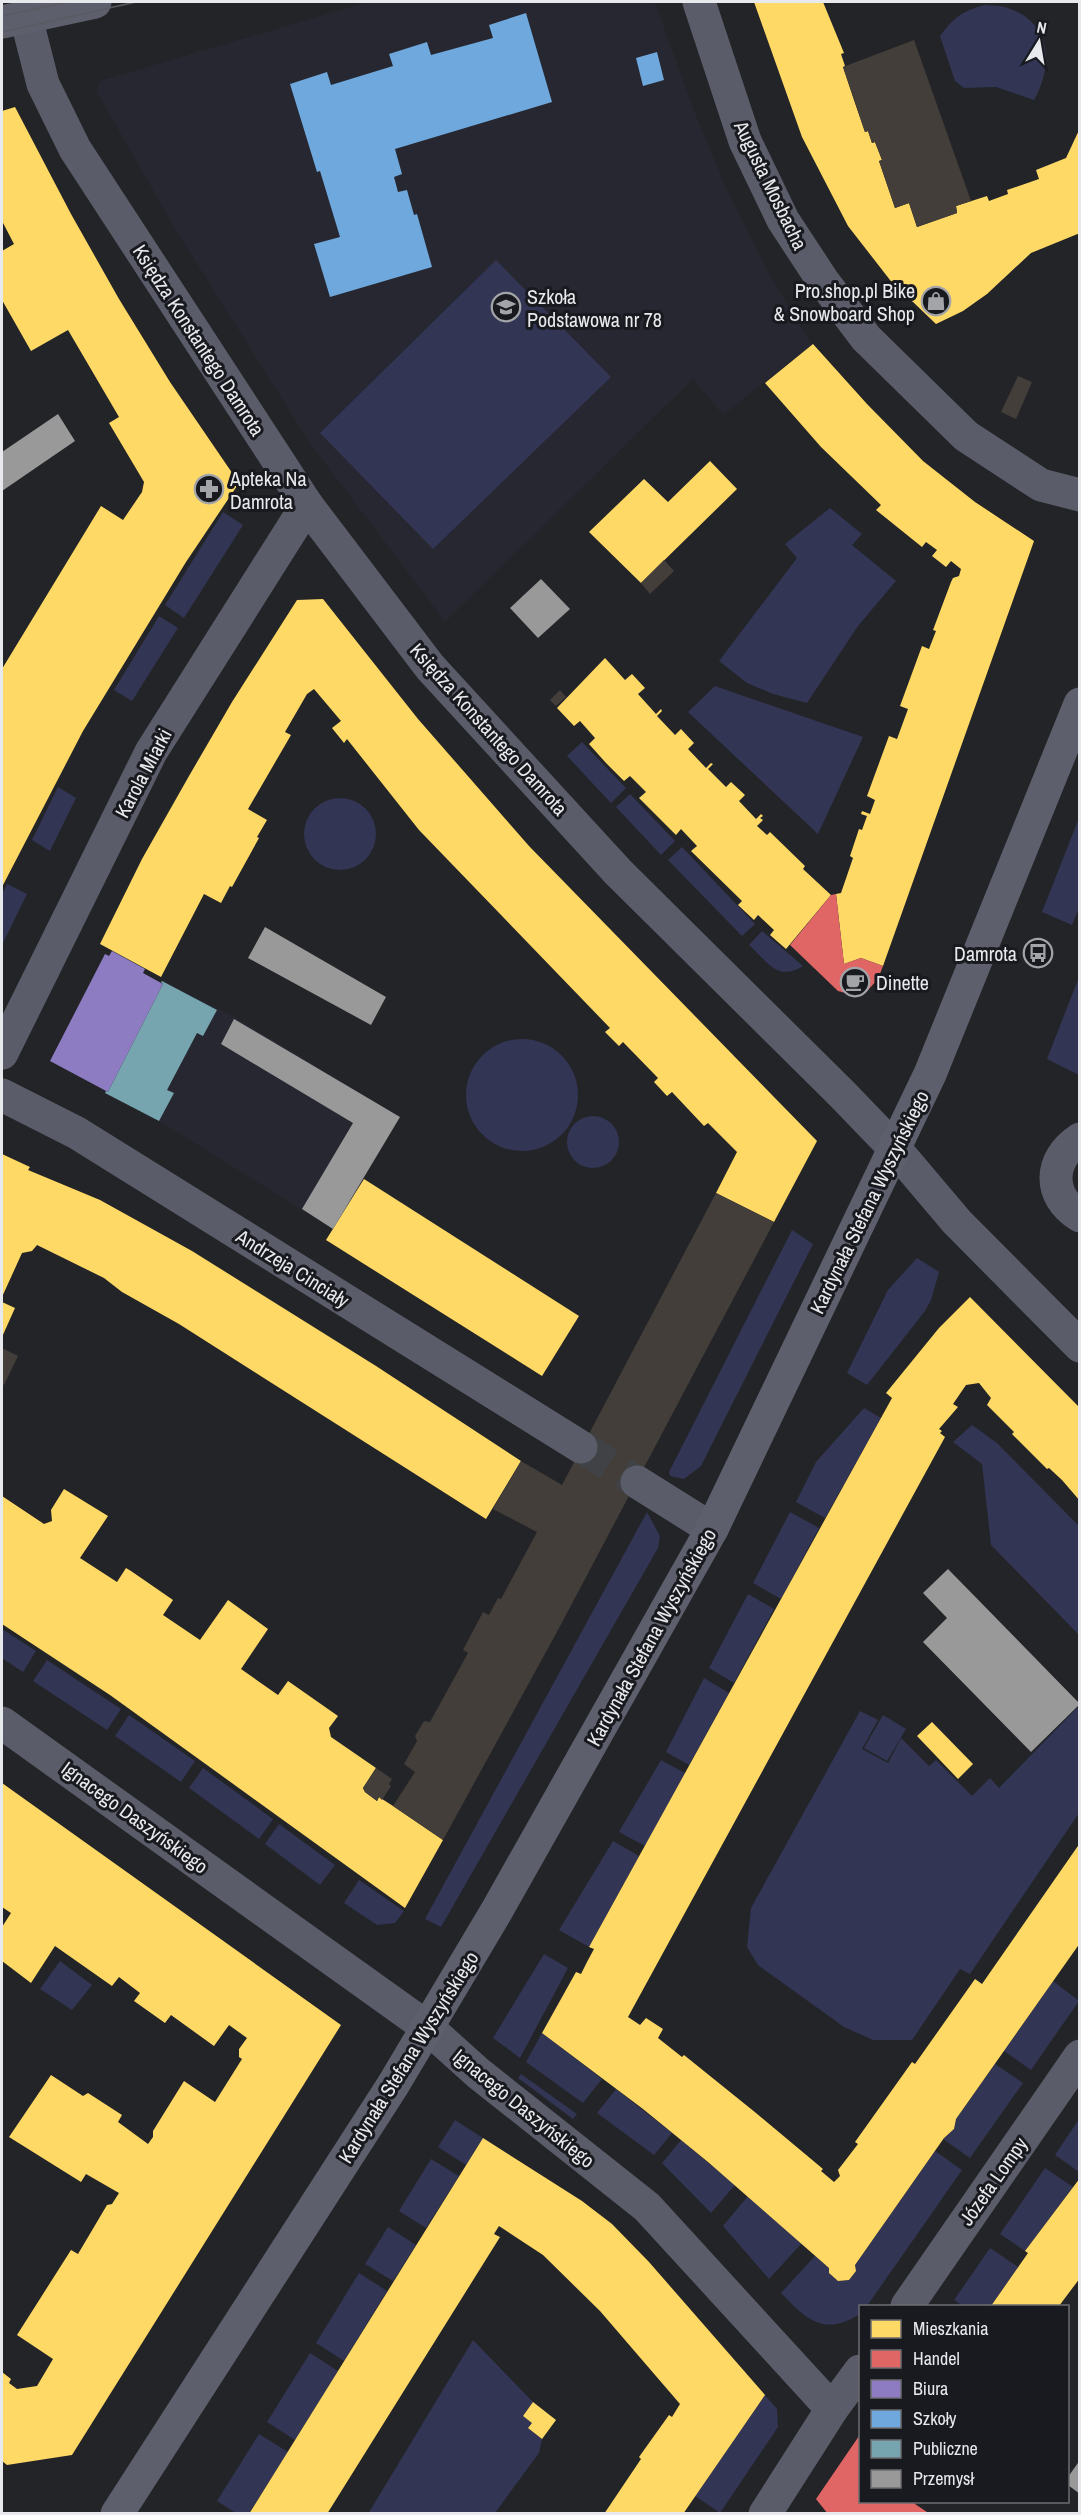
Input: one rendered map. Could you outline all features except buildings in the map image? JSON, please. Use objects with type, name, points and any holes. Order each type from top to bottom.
[{"type":"main road","points":[[14,20],[95,2]]},
{"type":"main road","name":"Kardynała Stefana Wyszyńskiego","points":[[117,2514],[428,2028],[712,1529],[896,1150],[943,1043],[1080,704]]},
{"type":"street","name":"Augusta Mosbacha","points":[[699,2],[745,141],[798,244],[866,338],[966,436],[1041,485],[1080,495]]},
{"type":"street","name":"Księdza Konstantego Damrota","points":[[14,20],[69,139],[307,505],[430,667],[618,873],[896,1150],[957,1222],[1080,1346]]},
{"type":"street","name":"Karola Miarki","points":[[2,1053],[151,752],[307,505]]},
{"type":"street","name":"Andrzeja Cinciały","points":[[2,1095],[77,1133],[581,1447]]},
{"type":"street","points":[[1080,1138],[1069,1146],[1060,1158],[1056,1173],[1058,1193],[1069,1209],[1080,1216]]},
{"type":"street","points":[[637,1482],[712,1529]]},
{"type":"street","name":"Ignacego Daszyńskiego","points":[[2,1723],[428,2028],[478,2073],[647,2207],[832,2409]]},
{"type":"street","name":"Józefa Lompy","points":[[908,2305],[1080,2056]]},
{"type":"street","points":[[765,2514],[832,2409],[859,2374]]},
{"type":"shaded area","name":"Szkoła Podstawowa nr 78","points":[[367,2],[655,2],[693,108],[726,188],[772,279],[812,345],[723,415],[693,379],[445,622],[309,442],[177,232],[96,91],[100,81]]},
{"type":"shaded area","points":[[985,5],[1005,7],[1022,15],[1033,23],[1040,34],[1045,46],[1046,59],[1040,87],[1034,100],[996,87],[964,88],[955,81],[940,36],[960,16],[971,9]]},
{"type":"shaded area","points":[[496,260],[611,377],[433,549],[320,433]]},
{"type":"shaded area","points":[[830,508],[862,534],[852,545],[896,581],[858,626],[807,703],[773,694],[747,683],[719,661],[797,558],[785,544]]},
{"type":"shaded area","points":[[223,512],[243,525],[184,618],[165,605]]},
{"type":"shaded area","points":[[159,616],[178,628],[132,701],[114,690]]},
{"type":"shaded area","points":[[715,686],[863,737],[818,834],[688,712]]},
{"type":"shaded area","points":[[582,742],[626,788],[611,803],[567,756]]},
{"type":"shaded area","points":[[58,787],[76,798],[50,851],[32,840]]},
{"type":"shaded area","points":[[630,794],[675,841],[661,855],[616,807]]},
{"type":"shaded area","points":[[340,798],[360,804],[370,814],[376,834],[370,854],[360,864],[340,870],[320,864],[310,854],[304,834],[310,814],[320,804]]},
{"type":"shaded area","points":[[1079,818],[1079,908],[1072,925],[1042,912]]},
{"type":"shaded area","points":[[682,847],[755,924],[742,936],[668,860]]},
{"type":"shaded area","points":[[7,884],[27,894],[2,945],[2,894]]},
{"type":"shaded area","points":[[762,931],[803,966],[786,972],[773,968],[749,945]]},
{"type":"shaded area","points":[[1079,977],[1079,1075],[1047,1059]]},
{"type":"shaded area","points":[[162,981],[235,1017],[400,1117],[333,1229],[159,1121],[105,1093],[108,1092],[163,984]]},
{"type":"shaded area","points":[[522,1039],[544,1043],[562,1055],[574,1073],[578,1095],[574,1117],[562,1135],[544,1147],[522,1151],[500,1147],[482,1135],[470,1117],[466,1095],[470,1073],[482,1055],[500,1043]]},
{"type":"shaded area","points":[[593,1116],[603,1118],[611,1124],[617,1132],[619,1142],[617,1152],[611,1160],[603,1166],[593,1168],[583,1166],[575,1160],[569,1152],[567,1142],[569,1132],[575,1124],[583,1118]]},
{"type":"shaded area","points":[[792,1230],[813,1244],[701,1466],[684,1479],[670,1476],[669,1472]]},
{"type":"shaded area","points":[[917,1258],[939,1272],[931,1300],[925,1311],[867,1385],[847,1373],[888,1290]]},
{"type":"shaded area","points":[[864,1408],[881,1418],[825,1518],[796,1502],[816,1462]]},
{"type":"shaded area","points":[[972,1425],[997,1443],[1079,1526],[1079,1635],[991,1545],[982,1464],[953,1442]]},
{"type":"shaded area","points":[[647,1512],[660,1536],[658,1548],[441,1927],[425,1919]]},
{"type":"shaded area","points":[[790,1512],[819,1528],[781,1599],[753,1583]]},
{"type":"shaded area","points":[[748,1594],[774,1609],[734,1683],[709,1668]]},
{"type":"shaded area","points":[[2,1629],[36,1651],[23,1672],[2,1658]]},
{"type":"shaded area","points":[[47,1660],[121,1709],[107,1730],[33,1681]]},
{"type":"shaded area","points":[[704,1678],[729,1693],[689,1765],[666,1752]]},
{"type":"shaded area","points":[[1079,1706],[1079,1813],[970,1974],[960,1969],[912,2040],[873,2040],[844,2027],[758,1965],[747,1947],[751,1908],[860,1711],[878,1720],[862,1749],[888,1763],[901,1738],[929,1766],[936,1760],[972,1796],[990,1778],[999,1788]]},
{"type":"shaded area","points":[[129,1715],[195,1761],[181,1782],[115,1736]]},
{"type":"shaded area","points":[[883,1715],[906,1729],[887,1761],[864,1748]]},
{"type":"shaded area","points":[[661,1760],[685,1773],[645,1846],[619,1832]]},
{"type":"shaded area","points":[[203,1768],[273,1819],[259,1839],[189,1788]]},
{"type":"shaded area","points":[[279,1824],[335,1865],[320,1885],[265,1844]]},
{"type":"shaded area","points":[[613,1841],[639,1856],[589,1947],[559,1930]]},
{"type":"shaded area","points":[[359,1880],[404,1911],[395,1923],[377,1925],[344,1903]]},
{"type":"shaded area","points":[[544,1954],[568,1968],[520,2058],[493,2038]]},
{"type":"shaded area","points":[[60,1961],[92,1985],[72,2010],[40,1989]]},
{"type":"shaded area","points":[[1053,1981],[1079,2001],[1031,2070],[1004,2051]]},
{"type":"shaded area","points":[[542,2033],[602,2079],[583,2103],[526,2062]]},
{"type":"shaded area","points":[[995,2064],[1023,2083],[970,2158],[943,2139],[954,2129],[956,2119]]},
{"type":"shaded area","points":[[521,2074],[577,2114],[573,2119],[518,2078]]},
{"type":"shaded area","points":[[616,2089],[672,2133],[654,2155],[597,2113]]},
{"type":"shaded area","points":[[1079,2119],[1079,2172],[1055,2155]]},
{"type":"shaded area","points":[[455,2120],[483,2138],[466,2165],[438,2147]]},
{"type":"shaded area","points":[[681,2140],[735,2185],[711,2213],[662,2163]]},
{"type":"shaded area","points":[[935,2151],[962,2170],[868,2305],[859,2305],[859,2315],[836,2324],[816,2322],[807,2317],[781,2293],[815,2256],[829,2268],[829,2273],[838,2281],[849,2280],[856,2271],[855,2265]]},
{"type":"shaded area","points":[[431,2159],[459,2176],[426,2228],[399,2211]]},
{"type":"shaded area","points":[[1045,2168],[1073,2187],[1025,2251],[1000,2234]]},
{"type":"shaded area","points":[[748,2196],[802,2243],[769,2279],[723,2226]]},
{"type":"shaded area","points":[[388,2227],[416,2245],[393,2281],[365,2264]]},
{"type":"shaded area","points":[[990,2248],[1018,2267],[992,2305],[962,2305],[954,2300]]},
{"type":"shaded area","points":[[359,2273],[387,2291],[344,2361],[316,2343]]},
{"type":"shaded area","points":[[473,2340],[533,2402],[523,2416],[532,2423],[528,2428],[542,2439],[539,2453],[495,2513],[368,2514]]},
{"type":"shaded area","points":[[310,2353],[338,2371],[295,2440],[267,2422]]},
{"type":"shaded area","points":[[765,2395],[777,2409],[778,2427],[720,2513],[695,2496]]},
{"type":"shaded area","points":[[259,2434],[288,2452],[249,2513],[236,2513],[217,2501]]},
{"type":"tunnel","points":[[581,1447],[637,1482]]},
{"type":"tram line","points":[[2,16],[68,2]]},
{"type":"tram line","points":[[2,32],[136,2]]},
{"type":"place","name":"Pro.shop.pl Bike & Snowboard Shop","points":[[936,301]]},
{"type":"place","name":"Szkoła Podstawowa nr 78","points":[[506,307]]},
{"type":"place","name":"Apteka Na Damrota","points":[[209,489]]},
{"type":"place","name":"Damrota","points":[[1038,953]]},
{"type":"place","name":"Dinette","points":[[855,982]]}]
